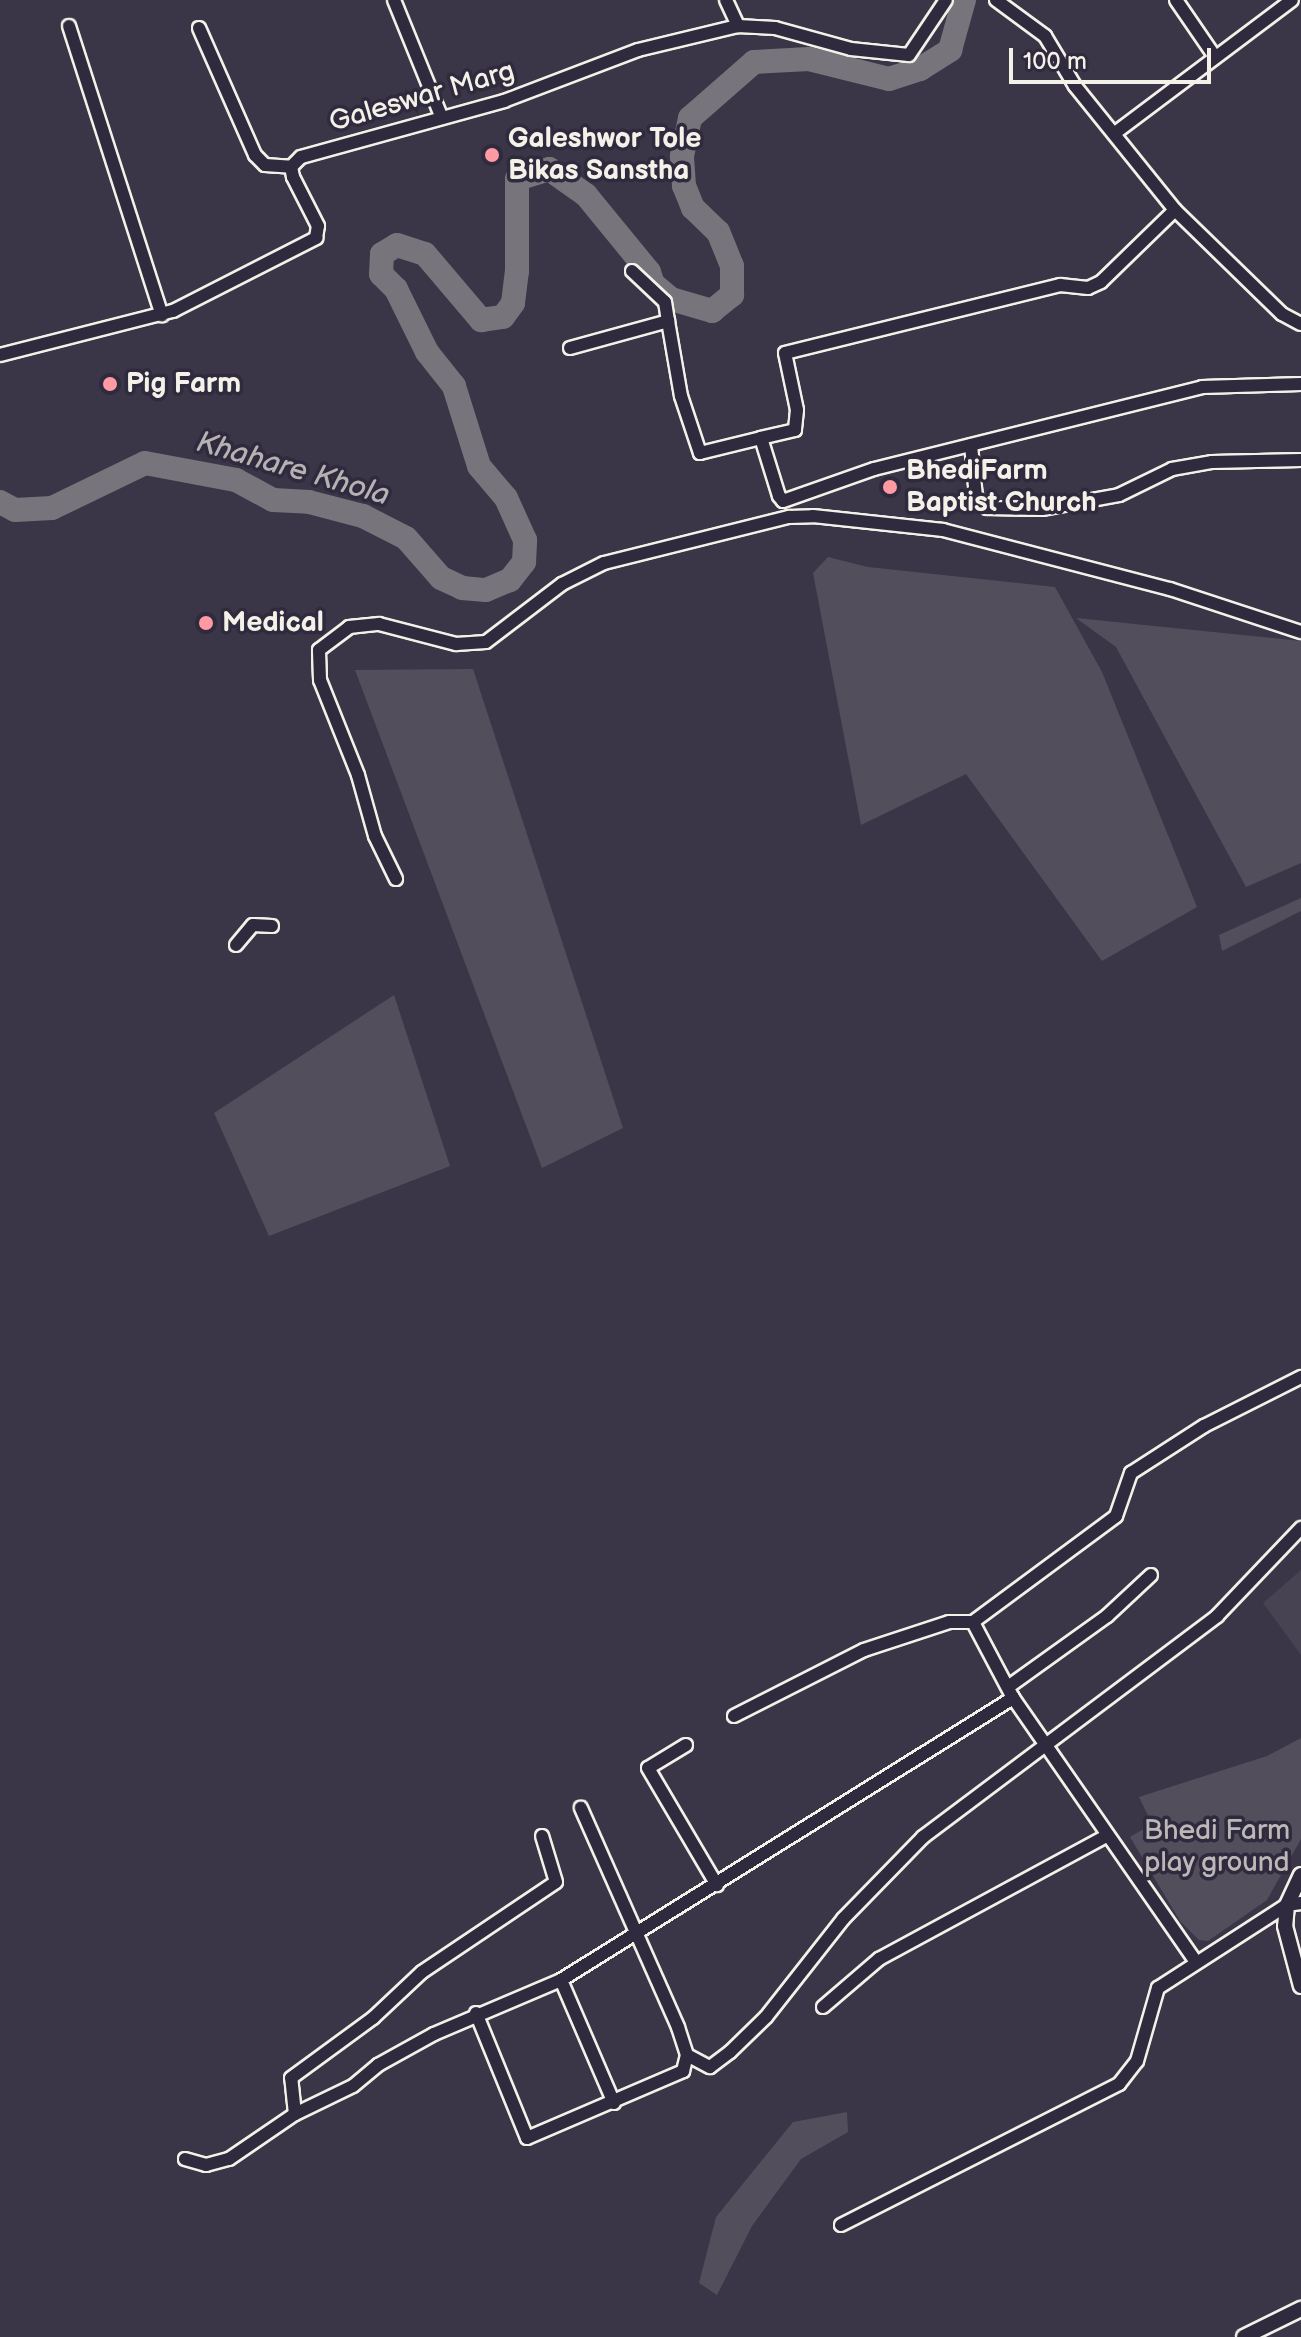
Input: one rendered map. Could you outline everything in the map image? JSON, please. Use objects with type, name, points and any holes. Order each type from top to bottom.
[{"type":"street","points":[[394,0],[442,118]]},
{"type":"street","points":[[726,0],[738,26]]},
{"type":"street","name":"Galeswar Marg","points":[[291,167],[301,157],[504,101],[638,50],[738,26],[775,28],[851,49],[909,55],[946,0]]},
{"type":"street","points":[[996,0],[1045,36],[1075,86],[1175,210],[1282,314],[1301,324]]},
{"type":"street","points":[[1176,0],[1215,57]]},
{"type":"street","points":[[1115,133],[1292,0]]},
{"type":"street","points":[[69,26],[162,315]]},
{"type":"street","points":[[0,355],[162,315],[316,238],[318,226],[291,167],[265,165],[255,155],[199,28]]},
{"type":"street","points":[[632,271],[665,302],[681,396],[700,453],[795,430],[797,410],[785,353],[1060,285],[1088,288],[1120,265],[1175,210]]},
{"type":"street","points":[[570,348],[668,321]]},
{"type":"street","points":[[761,438],[783,501],[874,469],[1202,387],[1301,384]]},
{"type":"street","points":[[971,445],[976,497],[987,508],[1042,509],[1119,495],[1172,469],[1212,462],[1301,460]]},
{"type":"street","points":[[396,879],[375,836],[358,775],[320,680],[319,650],[349,627],[379,624],[456,644],[486,642],[562,584],[604,563],[789,517],[813,516],[943,530],[1170,589],[1301,632]]},
{"type":"street","points":[[236,945],[253,925],[272,926]]},
{"type":"street","points":[[734,1716],[864,1650],[949,1622],[973,1622],[1116,1516],[1131,1473],[1204,1426],[1301,1377]]},
{"type":"street","points":[[687,2055],[710,2067],[730,2052],[766,2017],[843,1919],[923,1837],[1217,1616],[1301,1528]]},
{"type":"street","points":[[185,2159],[206,2165],[229,2159],[295,2114],[476,2013],[561,1980],[641,1934],[1010,1692],[1107,1616],[1151,1575]]},
{"type":"street","points":[[973,1622],[1010,1692],[1196,1962]]},
{"type":"street","points":[[686,1745],[648,1768],[717,1885]]},
{"type":"street","points":[[476,2013],[527,2138],[683,2071],[687,2055],[666,1996],[653,1978],[641,1934],[581,1808]]},
{"type":"street","points":[[823,2007],[879,1959],[1108,1835]]},
{"type":"street","points":[[295,2114],[291,2078],[373,2018],[422,1972],[556,1882],[542,1836]]},
{"type":"street","points":[[1301,1875],[1294,1904],[1290,1956],[1301,1986]]},
{"type":"street","points":[[841,2225],[1119,2084],[1137,2061],[1158,1988],[1294,1904]]},
{"type":"street","points":[[561,1980],[614,2103]]},
{"type":"street","points":[[1244,2337],[1301,2309]]},
{"type":"shaded area","points":[[1301,1570],[1301,1655],[1263,1603]]},
{"type":"green space","points":[[828,557],[868,567],[1055,587],[1102,672],[1197,907],[1102,961],[966,774],[861,825],[813,573]]},
{"type":"green space","points":[[1076,618],[1301,641],[1301,863],[1246,887],[1116,647]]},
{"type":"green space","points":[[473,669],[623,1128],[542,1168],[355,670]]},
{"type":"green space","points":[[1301,898],[1301,911],[1222,951],[1219,935]]},
{"type":"green space","points":[[394,995],[450,1166],[269,1236],[214,1113]]},
{"type":"green space","name":"Bhedi Farm play ground","points":[[1301,1738],[1301,1839],[1267,1900],[1208,1941],[1199,1940],[1180,1921],[1130,1837],[1152,1824],[1139,1797],[1267,1756]]},
{"type":"green space","points":[[847,2112],[848,2132],[801,2159],[752,2226],[717,2295],[699,2283],[716,2217],[793,2122]]},
{"type":"waterway","name":"Khahare Khola","points":[[0,502],[15,510],[52,508],[145,463],[236,480],[273,500],[309,502],[363,516],[406,538],[441,578],[462,588],[486,590],[510,580],[524,562],[525,540],[506,498],[479,466],[454,386],[427,352],[396,289],[381,274],[382,254],[397,245],[425,254],[481,320],[503,317],[513,303],[517,272],[517,179],[549,169],[586,195],[649,272],[653,284],[671,299],[712,311],[732,295],[732,266],[718,232],[693,208],[684,186],[682,156],[690,118],[754,62],[809,59],[889,79],[920,69],[950,50],[964,0]]},
{"type":"waterway","points":[[1011,4],[1040,25]]},
{"type":"waterway","points":[[1052,37],[1083,87]]},
{"type":"waterway","points":[[1136,152],[1153,174]]},
{"type":"waterway","points":[[1206,234],[1231,257]]},
{"type":"waterway","points":[[1238,263],[1266,291]]},
{"type":"place","name":"Galeshwor Tole Bikas Sanstha","points":[[492,155]]},
{"type":"place","name":"Pig Farm","points":[[110,384]]},
{"type":"place","name":"BhediFarm Baptist Church","points":[[890,487]]},
{"type":"place","name":"Medical","points":[[206,623]]}]
